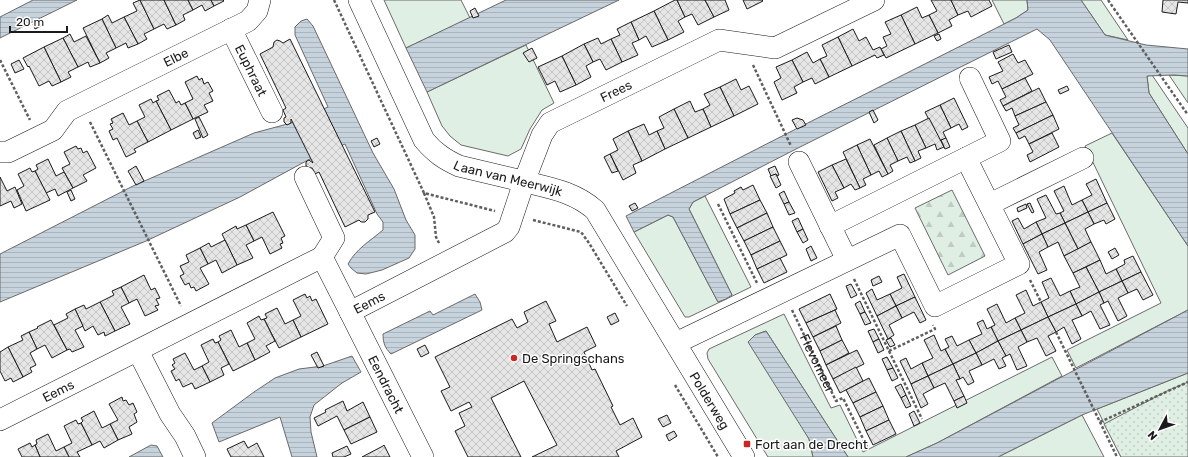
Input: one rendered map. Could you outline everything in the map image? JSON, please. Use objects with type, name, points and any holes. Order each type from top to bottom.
[{"type":"street","name":"Elbe","points":[[0,152],[8,152],[53,130],[67,111],[248,21],[257,11],[260,0]]},
{"type":"street","name":"Laan van Meerwijk","points":[[359,0],[424,140],[434,152],[447,161],[460,166],[557,190],[586,202],[595,210],[676,343]]},
{"type":"street","name":"Frees","points":[[524,182],[542,135],[550,123],[719,40],[775,48],[874,0]]},
{"type":"street","points":[[879,0],[884,2],[888,0]]},
{"type":"street","name":"Euphraat","points":[[231,29],[272,112]]},
{"type":"street","points":[[830,226],[1000,141],[970,78]]},
{"type":"street","points":[[676,343],[900,235],[935,306],[1019,264],[966,158]]},
{"type":"street","points":[[990,204],[1083,158]]},
{"type":"street","points":[[799,162],[846,260]]},
{"type":"street","points":[[305,177],[334,238],[322,257]]},
{"type":"street","name":"Eems","points":[[0,420],[322,257],[350,312],[505,232],[509,227],[524,182]]},
{"type":"street","name":"Eendracht","points":[[350,312],[423,457]]},
{"type":"street","name":"Polderweg","points":[[676,343],[744,457]]},
{"type":"street","points":[[138,351],[170,414],[185,436],[196,457]]},
{"type":"path","points":[[1108,0],[1188,115]]},
{"type":"path","points":[[742,43],[784,132]]},
{"type":"path","points":[[0,60],[39,137]]},
{"type":"path","points":[[81,104],[190,324]]},
{"type":"path","points":[[424,193],[434,217],[436,237],[447,262]]},
{"type":"path","name":"Flevomeer","points":[[718,204],[774,295],[836,401],[842,398],[866,447]]},
{"type":"path","points":[[846,260],[922,419]]},
{"type":"path","points":[[1019,264],[1023,265],[1042,302]]},
{"type":"path","points":[[890,352],[935,329],[928,314],[935,306]]},
{"type":"path","points":[[1056,332],[1117,457]]},
{"type":"path","name":"Polderweg","points":[[673,382],[718,457]]},
{"type":"path","points":[[1100,422],[1188,382]]},
{"type":"green space","points":[[384,0],[461,0],[470,18],[406,48]]},
{"type":"green space","points":[[992,0],[1027,0],[1028,10],[1004,24]]},
{"type":"green space","points":[[1081,0],[1101,0],[1128,40],[1105,35]]},
{"type":"green space","points":[[526,45],[554,103],[542,110],[530,129],[521,149],[508,156],[461,145],[450,136],[442,126],[427,92]]},
{"type":"green space","points":[[1152,75],[1188,128],[1188,154],[1149,93],[1147,76]]},
{"type":"green space","points":[[1169,75],[1188,76],[1188,103]]},
{"type":"green space","points":[[1112,133],[1188,246],[1188,310],[1076,368],[1067,350],[1161,303],[1085,146]]},
{"type":"green space","points":[[952,190],[985,256],[948,275],[915,208]]},
{"type":"green space","points":[[705,196],[751,287],[689,317],[685,317],[634,232],[668,215],[673,217],[718,302],[726,299],[732,295],[689,209],[693,202]]},
{"type":"green space","points":[[784,314],[831,408],[840,405],[863,452],[1052,357],[1062,376],[937,443],[906,457],[848,457],[766,331],[755,335],[809,439],[813,457],[768,457],[708,359],[707,353],[709,349]]},
{"type":"green space","points":[[1188,373],[1188,457],[1121,457],[1097,409]]},
{"type":"green space","points":[[1188,382],[1188,457],[1121,457],[1104,424],[1167,391]]},
{"type":"green space","points":[[1082,415],[1104,457],[998,457]]},
{"type":"shaded area","points":[[33,0],[77,0],[0,38],[0,17]]},
{"type":"shaded area","points":[[506,0],[619,0],[427,92],[406,48]]},
{"type":"shaded area","points":[[1027,0],[1081,0],[1105,35],[1146,45],[1188,49],[1188,76],[1147,76],[1149,93],[1188,154],[1188,246],[1050,40],[1037,29],[693,202],[689,209],[732,295],[726,299],[718,302],[673,217],[668,215],[634,232],[626,216],[1016,18],[1028,10]]},
{"type":"shaded area","points":[[307,19],[313,26],[373,153],[394,189],[406,220],[415,235],[415,249],[409,258],[382,270],[366,274],[357,273],[348,264],[359,250],[383,230],[383,222],[377,214],[345,144],[308,160],[240,197],[146,241],[0,302],[0,254],[133,186],[254,133],[291,123],[328,107],[295,35],[295,27],[301,21]]},
{"type":"shaded area","points":[[475,294],[480,302],[482,310],[391,354],[386,347],[383,334],[430,311],[433,315]]},
{"type":"shaded area","points":[[1188,310],[1188,373],[1082,415],[998,457],[906,457],[937,443]]},
{"type":"shaded area","points":[[766,331],[848,457],[813,457],[809,439],[748,342],[755,335]]},
{"type":"shaded area","points":[[352,356],[361,372],[342,383],[314,405],[310,417],[311,432],[317,457],[292,457],[280,417],[219,442],[212,423],[275,378],[299,369],[323,366]]},
{"type":"shaded area","points":[[151,445],[157,446],[163,457],[129,457]]},
{"type":"building","points":[[140,0],[154,29],[144,34],[147,39],[138,44],[124,17],[137,11],[133,3]]},
{"type":"building","points":[[140,0],[164,0],[176,25],[167,29],[164,24],[154,29]]},
{"type":"building","points":[[164,0],[188,0],[193,10],[183,15],[185,20],[176,25]]},
{"type":"building","points":[[188,0],[211,0],[214,6],[205,11],[202,5],[193,10]]},
{"type":"building","points":[[211,0],[223,0],[224,1],[214,6]]},
{"type":"building","points":[[677,0],[685,17],[678,21],[684,32],[668,40],[654,11]]},
{"type":"building","points":[[677,0],[705,0],[714,17],[698,25],[692,14],[685,17]]},
{"type":"building","points":[[705,0],[725,0],[729,10],[714,17]]},
{"type":"building","points":[[743,0],[762,0],[763,1],[747,9]]},
{"type":"building","points":[[931,0],[951,0],[958,15],[949,20],[952,26],[938,33],[929,15],[937,11]]},
{"type":"building","points":[[951,0],[989,0],[992,6],[971,17],[968,11],[958,15]]},
{"type":"building","points":[[1163,0],[1188,0],[1188,3],[1178,2],[1176,14],[1162,12]]},
{"type":"building","points":[[917,7],[922,18],[929,15],[938,33],[915,44],[901,15]]},
{"type":"building","points":[[475,8],[479,16],[473,18],[470,11]]},
{"type":"building","points":[[654,11],[668,40],[652,47],[646,36],[639,40],[631,22]]},
{"type":"building","points":[[108,15],[112,23],[124,17],[138,44],[128,48],[126,43],[116,48],[102,19]]},
{"type":"building","points":[[901,15],[915,44],[886,58],[881,49],[887,46],[883,37],[891,34],[885,22]]},
{"type":"building","points":[[102,19],[116,48],[106,53],[109,58],[100,63],[83,28]]},
{"type":"building","points":[[38,21],[41,26],[35,29],[33,24]]},
{"type":"building","points":[[631,22],[639,40],[632,43],[638,55],[622,62],[611,39],[620,35],[617,29]]},
{"type":"building","points":[[853,29],[859,41],[866,37],[873,50],[880,47],[884,55],[877,58],[875,55],[852,66],[838,37]]},
{"type":"building","points":[[70,34],[74,42],[86,36],[100,63],[90,67],[88,62],[78,67],[63,38]]},
{"type":"building","points":[[939,34],[941,39],[937,41],[934,36]]},
{"type":"building","points":[[838,37],[852,66],[829,77],[820,59],[827,56],[822,45]]},
{"type":"building","points":[[63,38],[78,67],[68,72],[71,77],[61,82],[44,47]]},
{"type":"building","points":[[598,38],[601,44],[611,39],[622,62],[606,70],[600,59],[593,62],[584,44]]},
{"type":"building","points":[[290,39],[375,212],[368,215],[368,219],[365,222],[361,222],[359,220],[345,227],[319,172],[315,174],[312,168],[306,166],[306,162],[309,160],[313,163],[291,119],[291,123],[287,125],[284,122],[284,118],[286,117],[283,110],[286,108],[260,54],[273,47],[274,42],[277,40],[283,43]]},
{"type":"building","points":[[584,44],[593,62],[586,66],[591,77],[576,85],[562,56]]},
{"type":"building","points":[[1009,45],[1012,52],[996,59],[993,52]]},
{"type":"building","points":[[44,47],[61,82],[52,86],[49,81],[39,86],[29,66],[28,67],[23,58]]},
{"type":"building","points":[[532,48],[537,58],[529,62],[523,53]]},
{"type":"building","points":[[807,52],[813,63],[820,59],[829,77],[815,84],[812,78],[803,82],[792,60]]},
{"type":"building","points":[[1013,54],[1018,63],[1025,60],[1033,74],[1002,89],[998,81],[992,84],[989,77],[1003,71],[998,62]]},
{"type":"building","points":[[562,56],[576,85],[560,92],[555,81],[547,85],[538,67]]},
{"type":"building","points":[[19,60],[24,69],[15,73],[11,64]]},
{"type":"building","points":[[792,60],[803,82],[794,87],[797,93],[782,100],[774,82],[781,78],[776,67]]},
{"type":"building","points":[[197,76],[199,80],[202,78],[204,84],[208,82],[213,91],[209,93],[213,101],[204,105],[208,112],[193,119],[185,103],[193,99],[185,82]]},
{"type":"building","points":[[1025,78],[1032,91],[1003,106],[1000,100],[1006,97],[1002,89]]},
{"type":"building","points":[[736,79],[741,90],[749,86],[758,104],[734,116],[720,87]]},
{"type":"building","points":[[1067,86],[1069,90],[1060,94],[1058,90]]},
{"type":"building","points":[[720,87],[734,116],[711,127],[703,109],[710,105],[704,94]]},
{"type":"building","points":[[1039,88],[1046,102],[1015,116],[1012,108],[1006,111],[1003,106]]},
{"type":"building","points":[[169,90],[176,103],[179,101],[181,105],[185,103],[193,119],[171,130],[156,101],[159,100],[157,96]]},
{"type":"building","points":[[954,98],[968,127],[962,130],[959,124],[951,128],[940,105]]},
{"type":"building","points":[[151,99],[153,103],[156,101],[171,130],[148,142],[137,121],[145,117],[139,105]]},
{"type":"building","points":[[690,101],[695,112],[703,109],[711,127],[688,138],[674,109]]},
{"type":"building","points":[[1046,102],[1053,115],[1016,133],[1013,128],[1019,125],[1015,116]]},
{"type":"building","points":[[940,105],[951,128],[943,132],[946,138],[940,141],[925,112]]},
{"type":"building","points":[[674,109],[688,138],[665,149],[657,131],[664,128],[659,117]]},
{"type":"building","points":[[873,110],[878,120],[874,123],[869,112]]},
{"type":"building","points":[[123,113],[129,125],[137,121],[148,142],[134,149],[136,152],[126,157],[117,138],[113,140],[109,131],[113,129],[110,124],[113,123],[111,119]]},
{"type":"building","points":[[1053,115],[1059,129],[1029,144],[1025,136],[1019,139],[1016,133]]},
{"type":"building","points":[[199,117],[208,135],[203,138],[195,119]]},
{"type":"building","points":[[797,118],[803,120],[806,125],[797,129],[792,120]]},
{"type":"building","points":[[929,118],[944,147],[937,150],[935,144],[926,148],[915,125]]},
{"type":"building","points":[[644,124],[649,135],[657,131],[665,149],[642,161],[628,131]]},
{"type":"building","points":[[915,125],[926,148],[918,151],[921,158],[915,161],[901,131]]},
{"type":"building","points":[[198,130],[201,137],[196,139],[193,133]]},
{"type":"building","points":[[628,131],[642,161],[633,165],[636,173],[623,180],[610,154],[618,150],[613,139]]},
{"type":"building","points":[[901,131],[915,161],[910,163],[907,157],[898,161],[887,138]]},
{"type":"building","points":[[1052,133],[1059,147],[1030,162],[1027,155],[1033,152],[1029,144]]},
{"type":"building","points":[[377,138],[380,144],[374,147],[371,141]]},
{"type":"building","points":[[887,138],[898,161],[890,165],[893,171],[888,174],[874,145]]},
{"type":"building","points":[[946,138],[950,147],[945,149],[941,140]]},
{"type":"building","points":[[870,139],[888,174],[882,177],[879,171],[871,175],[857,145]]},
{"type":"building","points":[[857,145],[871,175],[863,179],[866,185],[860,188],[843,152]]},
{"type":"building","points":[[76,146],[78,149],[81,148],[83,153],[87,151],[96,168],[83,175],[87,181],[73,188],[62,168],[70,164],[64,152]]},
{"type":"building","points":[[610,154],[618,171],[612,173],[604,157]]},
{"type":"building","points":[[48,159],[56,176],[64,172],[73,188],[58,196],[55,189],[46,193],[35,171],[38,169],[36,165]]},
{"type":"building","points":[[846,159],[860,188],[855,190],[851,184],[844,188],[832,165]]},
{"type":"building","points":[[832,165],[844,188],[835,192],[838,198],[832,201],[818,172]]},
{"type":"building","points":[[136,166],[144,181],[136,185],[128,171]]},
{"type":"building","points":[[775,166],[779,175],[777,176],[776,174],[771,176],[768,169]]},
{"type":"building","points":[[30,168],[32,172],[35,171],[50,200],[26,211],[17,190],[24,186],[18,174]]},
{"type":"building","points":[[776,174],[781,185],[776,188],[770,176]]},
{"type":"building","points":[[0,177],[7,191],[15,187],[22,204],[14,208],[11,201],[0,206]]},
{"type":"building","points":[[1096,179],[1107,203],[1088,212],[1082,200],[1092,195],[1086,184]]},
{"type":"building","points":[[753,185],[760,200],[730,214],[724,199],[735,193],[734,191],[741,187],[743,190]]},
{"type":"building","points":[[1064,186],[1072,205],[1082,200],[1088,212],[1065,223],[1060,213],[1064,211],[1054,191]]},
{"type":"building","points":[[71,190],[75,199],[71,201],[67,192]]},
{"type":"building","points":[[784,191],[789,202],[784,204],[779,194]]},
{"type":"building","points":[[1046,195],[1056,214],[1060,213],[1065,223],[1042,234],[1036,222],[1046,218],[1037,199]]},
{"type":"building","points":[[760,200],[767,213],[737,228],[730,214]]},
{"type":"building","points":[[789,202],[795,213],[789,215],[784,204]]},
{"type":"building","points":[[635,203],[638,208],[632,211],[629,206]]},
{"type":"building","points":[[1030,203],[1034,212],[1032,213],[1027,204]]},
{"type":"building","points":[[1107,203],[1115,219],[1106,224],[1104,220],[1094,224],[1088,212]]},
{"type":"building","points":[[1026,204],[1027,208],[1018,212],[1017,208]]},
{"type":"building","points":[[273,212],[285,236],[281,238],[283,243],[280,244],[282,248],[270,254],[262,237],[254,241],[246,225]]},
{"type":"building","points":[[1088,212],[1094,224],[1085,229],[1091,242],[1078,249],[1065,223]]},
{"type":"building","points":[[767,213],[773,227],[744,241],[737,228]]},
{"type":"building","points":[[798,218],[803,229],[797,232],[792,221]]},
{"type":"building","points":[[1018,218],[1024,229],[1036,222],[1042,234],[1023,244],[1012,221]]},
{"type":"building","points":[[1065,223],[1078,249],[1064,256],[1058,242],[1048,247],[1042,234]]},
{"type":"building","points":[[246,225],[254,241],[246,245],[253,258],[237,265],[222,234],[236,226],[237,229]]},
{"type":"building","points":[[773,227],[780,241],[751,255],[744,241]]},
{"type":"building","points":[[803,229],[808,240],[803,243],[797,232]]},
{"type":"building","points":[[1042,234],[1048,247],[1039,252],[1047,270],[1038,274],[1023,244]]},
{"type":"building","points":[[225,240],[237,265],[222,273],[216,260],[208,264],[200,248],[209,243],[211,247]]},
{"type":"building","points":[[780,241],[787,255],[757,269],[751,255]]},
{"type":"building","points":[[1091,242],[1100,260],[1073,273],[1064,256]]},
{"type":"building","points":[[811,246],[817,258],[811,261],[806,249]]},
{"type":"building","points":[[200,248],[208,264],[200,268],[209,284],[196,291],[194,287],[191,288],[189,283],[185,285],[180,276],[184,274],[180,266],[189,262],[186,255]]},
{"type":"building","points":[[1115,248],[1119,255],[1112,259],[1108,252]]},
{"type":"building","points":[[1133,256],[1141,272],[1122,281],[1116,269],[1125,264],[1124,260]]},
{"type":"building","points":[[780,258],[787,272],[764,283],[757,269]]},
{"type":"building","points":[[1100,260],[1106,274],[1116,269],[1122,281],[1099,292],[1086,267]]},
{"type":"building","points":[[1086,267],[1099,292],[1076,304],[1070,291],[1080,287],[1073,273]]},
{"type":"building","points":[[1141,272],[1153,295],[1143,300],[1137,289],[1128,293],[1122,281]]},
{"type":"building","points":[[904,274],[915,297],[896,306],[890,294],[902,288],[897,277]]},
{"type":"building","points":[[144,275],[151,290],[155,288],[160,298],[156,299],[159,305],[155,306],[158,310],[145,316],[137,299],[129,303],[121,287]]},
{"type":"building","points":[[879,276],[882,282],[873,286],[871,280]]},
{"type":"building","points":[[1051,278],[1060,296],[1070,291],[1076,304],[1048,317],[1041,302],[1049,298],[1042,282]]},
{"type":"building","points":[[1122,281],[1128,293],[1118,298],[1127,316],[1118,321],[1108,301],[1104,303],[1099,292]]},
{"type":"building","points":[[851,284],[857,295],[851,298],[846,286]]},
{"type":"building","points":[[121,287],[129,303],[121,307],[130,324],[115,331],[100,302],[114,295],[112,291]]},
{"type":"building","points":[[872,289],[877,300],[890,294],[896,306],[877,316],[866,293]]},
{"type":"building","points":[[1026,290],[1033,306],[1041,302],[1048,317],[1021,330],[1015,318],[1025,313],[1016,295]]},
{"type":"building","points":[[1099,292],[1104,303],[1100,305],[1110,325],[1100,329],[1091,311],[1082,316],[1076,304]]},
{"type":"building","points":[[305,294],[307,298],[310,296],[312,301],[316,299],[328,324],[301,337],[293,320],[301,316],[293,300]]},
{"type":"building","points":[[830,294],[837,309],[806,323],[799,309]]},
{"type":"building","points":[[915,297],[926,320],[920,323],[914,312],[902,318],[896,306]]},
{"type":"building","points":[[546,301],[556,321],[549,324],[557,342],[587,327],[596,346],[584,352],[592,370],[595,369],[613,406],[611,407],[620,425],[633,418],[642,437],[616,451],[619,457],[532,457],[557,445],[524,381],[491,398],[521,457],[468,457],[455,431],[465,426],[459,413],[472,407],[469,402],[451,411],[441,391],[450,387],[435,357],[512,319],[517,328],[528,322],[524,312]]},
{"type":"building","points":[[860,301],[865,312],[860,314],[855,304]]},
{"type":"building","points":[[100,302],[115,331],[105,336],[104,332],[98,335],[93,326],[85,331],[75,309],[84,305],[86,309]]},
{"type":"building","points":[[997,304],[1006,323],[1015,318],[1021,330],[998,341],[991,327],[995,325],[987,309]]},
{"type":"building","points":[[1076,304],[1082,316],[1072,320],[1081,339],[1072,344],[1064,327],[1056,332],[1048,317]]},
{"type":"building","points":[[896,306],[902,318],[889,325],[894,335],[888,339],[877,316]]},
{"type":"building","points":[[277,308],[285,324],[293,320],[301,337],[279,348],[264,319],[267,318],[265,314]]},
{"type":"building","points":[[75,309],[83,326],[75,330],[84,347],[72,352],[70,349],[67,350],[54,325],[68,318],[66,314]]},
{"type":"building","points":[[835,310],[841,323],[813,337],[806,323]]},
{"type":"building","points":[[865,312],[871,323],[865,325],[860,314]]},
{"type":"building","points":[[615,313],[619,321],[611,325],[607,317]]},
{"type":"building","points":[[259,316],[261,320],[264,319],[275,341],[266,346],[270,352],[255,360],[247,343],[255,339],[247,323]]},
{"type":"building","points":[[1048,317],[1056,332],[1048,336],[1056,351],[1046,356],[1037,338],[1027,342],[1021,330]]},
{"type":"building","points":[[51,320],[67,350],[52,358],[45,345],[37,349],[29,332]]},
{"type":"building","points":[[983,320],[987,329],[991,327],[998,341],[976,353],[969,340],[982,334],[977,323]]},
{"type":"building","points":[[836,326],[842,340],[820,351],[813,337]]},
{"type":"building","points":[[874,329],[879,339],[873,342],[868,331]]},
{"type":"building","points":[[231,330],[239,347],[247,343],[255,360],[233,371],[218,342],[221,340],[219,336]]},
{"type":"building","points":[[1021,330],[1027,342],[1018,347],[1027,366],[1017,370],[1010,354],[1006,356],[998,341]]},
{"type":"building","points":[[29,332],[37,349],[30,353],[36,365],[30,368],[32,372],[23,377],[8,347],[23,340],[21,336]]},
{"type":"building","points":[[934,335],[941,351],[945,349],[953,364],[928,376],[922,363],[933,358],[924,340]]},
{"type":"building","points":[[952,336],[957,346],[969,340],[976,353],[953,364],[945,349],[949,347],[945,339]]},
{"type":"building","points":[[891,338],[895,345],[890,347],[886,340]]},
{"type":"building","points":[[213,339],[215,343],[218,342],[229,364],[221,368],[224,375],[210,382],[202,366],[209,362],[201,345]]},
{"type":"building","points":[[879,339],[884,350],[878,353],[873,342]]},
{"type":"building","points":[[842,340],[849,353],[826,365],[820,351]]},
{"type":"building","points":[[998,341],[1006,356],[1002,358],[1006,366],[999,369],[994,359],[982,365],[976,353]]},
{"type":"building","points":[[425,345],[429,353],[421,357],[417,349]]},
{"type":"building","points":[[8,347],[23,377],[13,382],[11,378],[5,381],[0,371],[0,352]]},
{"type":"building","points":[[857,350],[864,364],[833,379],[826,365]]},
{"type":"building","points":[[317,352],[324,366],[318,368],[311,355]]},
{"type":"building","points":[[185,353],[194,370],[202,366],[210,382],[195,389],[192,383],[183,387],[179,379],[176,381],[171,371],[175,369],[172,365],[175,363],[173,359]]},
{"type":"building","points":[[976,353],[982,365],[969,371],[974,382],[968,385],[963,377],[960,379],[953,364]]},
{"type":"building","points":[[887,357],[893,368],[887,370],[882,359]]},
{"type":"building","points":[[906,358],[911,369],[922,363],[928,376],[911,384],[900,361]]},
{"type":"building","points":[[953,364],[960,379],[956,380],[964,396],[954,401],[945,383],[934,388],[928,376]]},
{"type":"building","points":[[856,367],[863,381],[840,393],[833,379]]},
{"type":"building","points":[[893,368],[898,378],[892,381],[887,370]]},
{"type":"building","points":[[928,376],[934,388],[923,394],[928,404],[921,408],[911,384]]},
{"type":"building","points":[[869,378],[876,392],[853,403],[846,390]]},
{"type":"building","points":[[901,384],[906,395],[901,398],[895,387]]},
{"type":"building","points":[[876,392],[883,406],[860,417],[853,403]]},
{"type":"building","points":[[906,395],[911,406],[906,408],[901,398]]},
{"type":"building","points":[[964,396],[967,403],[957,408],[954,401]]},
{"type":"building","points":[[122,397],[123,401],[126,400],[129,405],[133,403],[137,412],[134,414],[137,422],[129,427],[132,434],[118,440],[110,424],[118,420],[109,404]]},
{"type":"building","points":[[343,401],[347,411],[363,402],[370,417],[344,430],[337,416],[318,426],[314,418],[326,412],[325,410]]},
{"type":"building","points":[[883,406],[889,420],[866,431],[860,417]]},
{"type":"building","points":[[94,411],[102,428],[110,424],[118,440],[104,448],[100,441],[92,445],[81,423],[83,421],[81,418]]},
{"type":"building","points":[[914,411],[920,423],[914,426],[909,414]]},
{"type":"building","points":[[667,415],[671,423],[663,427],[658,419]]},
{"type":"building","points":[[370,417],[377,432],[351,444],[344,430]]},
{"type":"building","points":[[76,420],[78,424],[81,423],[92,445],[77,452],[80,457],[69,457],[64,447],[72,443],[64,426]]},
{"type":"building","points":[[889,420],[896,434],[873,445],[866,431]]},
{"type":"building","points":[[674,431],[677,436],[669,441],[666,435]]},
{"type":"building","points":[[48,434],[56,451],[64,447],[69,457],[40,457],[35,445],[37,444],[36,440]]},
{"type":"building","points":[[244,441],[248,448],[257,443],[264,457],[231,457],[227,449]]},
{"type":"building","points":[[30,443],[32,447],[35,445],[40,457],[22,457],[18,449]]},
{"type":"building","points":[[384,445],[390,457],[362,457],[383,446]]},
{"type":"building","points":[[347,446],[351,454],[344,457],[333,457],[332,453]]},
{"type":"place","name":"De Springschans","points":[[514,358]]},
{"type":"place","name":"Fort aan de Drecht","points":[[747,444]]}]
